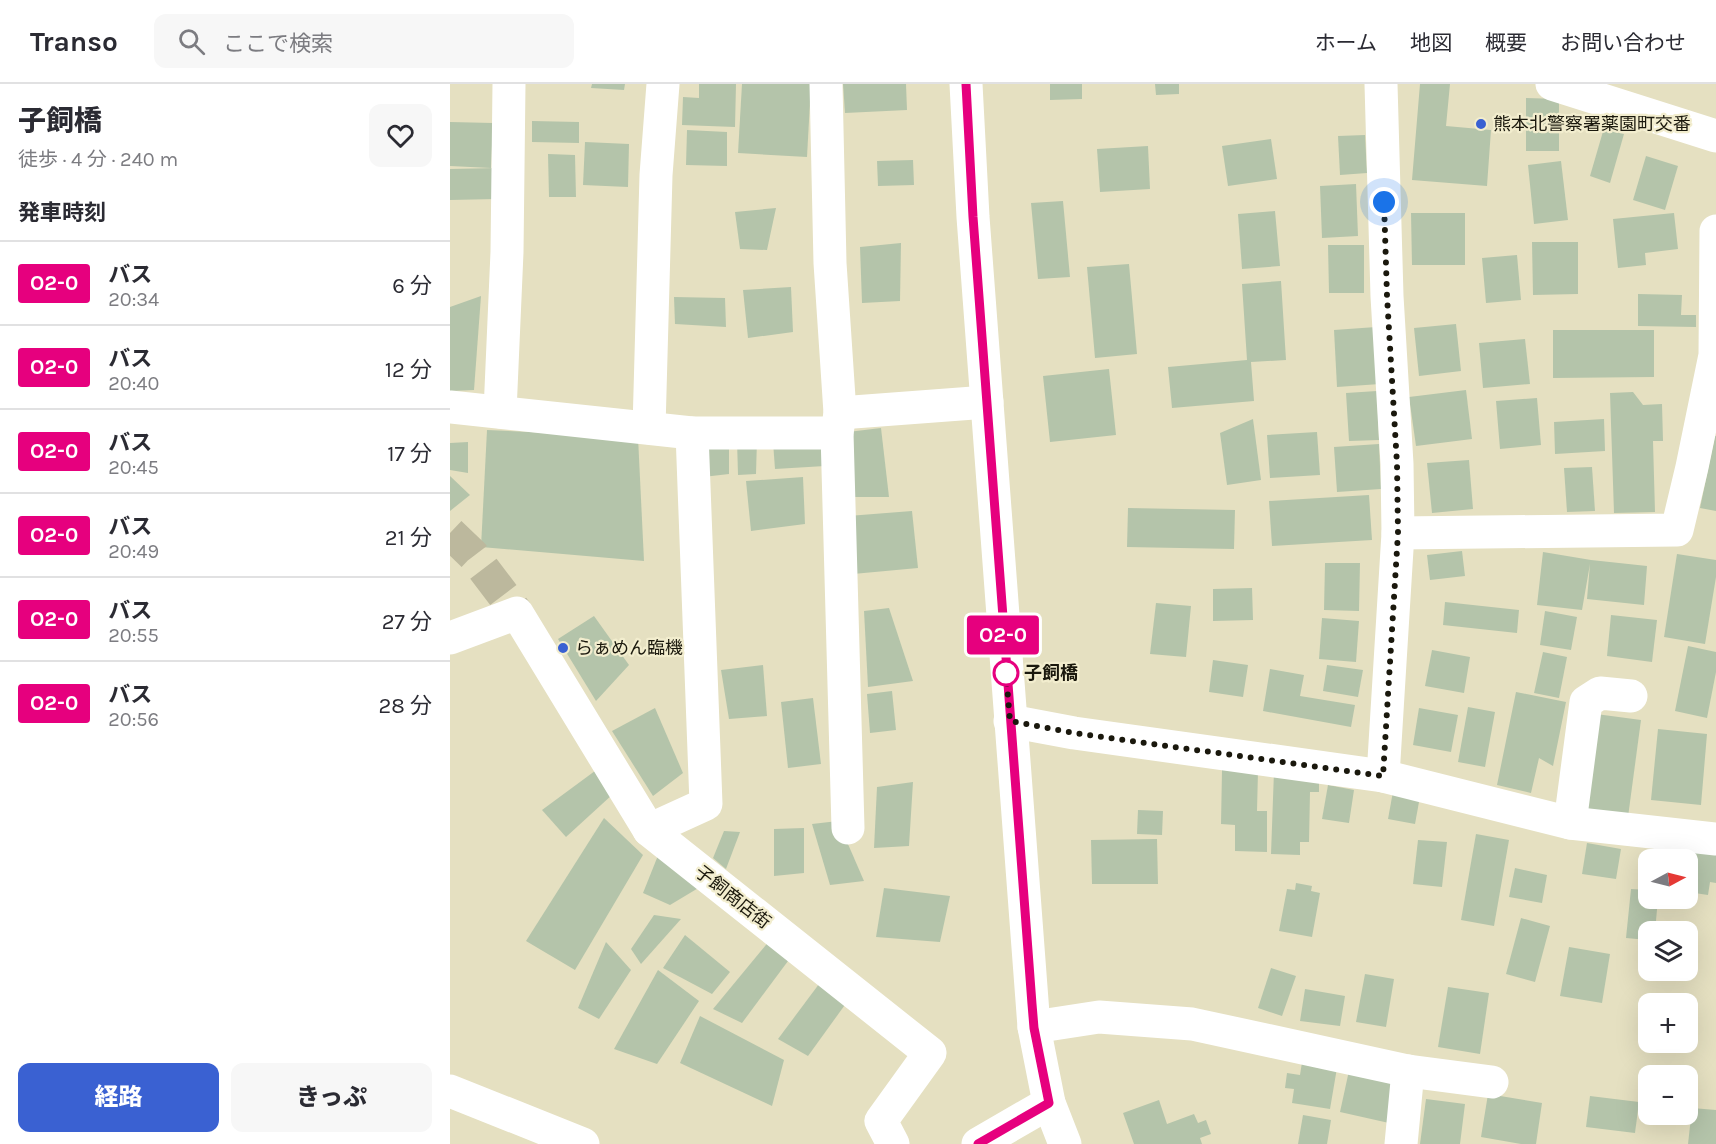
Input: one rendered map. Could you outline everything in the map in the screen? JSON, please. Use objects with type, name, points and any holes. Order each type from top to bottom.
[{"type":"street","points":[[500,412],[507,252],[509,84]]},
{"type":"street","points":[[649,428],[656,175],[663,84]]},
{"type":"street","points":[[826,84],[830,263],[839,423],[848,828]]},
{"type":"street","points":[[966,84],[987,402],[1034,1028],[1049,1103],[1065,1144]]},
{"type":"street","points":[[1382,84],[1387,296],[1397,464],[1398,533],[1383,776]]},
{"type":"street","points":[[1552,84],[1716,136]]},
{"type":"street","points":[[1398,533],[1677,530],[1715,355],[1716,231]]},
{"type":"street","points":[[450,407],[692,433],[839,423],[987,402]]},
{"type":"street","points":[[649,830],[706,804],[692,433]]},
{"type":"street","name":"子飼商店街","points":[[450,638],[517,613],[649,830],[930,1053],[881,1120],[893,1144]]},
{"type":"street","points":[[1570,823],[1586,702],[1600,693],[1631,696]]},
{"type":"street","points":[[1010,721],[1074,733],[1383,776],[1570,823],[1716,839]]},
{"type":"street","points":[[1034,1028],[1099,1017],[1192,1024],[1408,1071],[1492,1082]]},
{"type":"street","points":[[1401,1144],[1408,1071]]},
{"type":"street","points":[[450,1091],[582,1144]]},
{"type":"street","points":[[978,1144],[1049,1103]]},
{"type":"building","points":[[592,84],[625,84],[624,90],[591,88]]},
{"type":"building","points":[[699,84],[736,84],[735,127],[682,125],[683,97],[699,98]]},
{"type":"building","points":[[742,84],[811,84],[807,157],[738,153]]},
{"type":"building","points":[[843,84],[906,84],[907,110],[845,113]]},
{"type":"building","points":[[1050,84],[1082,84],[1082,99],[1050,100]]},
{"type":"building","points":[[1155,84],[1179,84],[1179,94],[1156,95]]},
{"type":"building","points":[[1420,84],[1450,84],[1446,126],[1491,130],[1487,186],[1412,180]]},
{"type":"building","points":[[1526,98],[1559,99],[1559,151],[1526,151]]},
{"type":"building","points":[[532,121],[579,122],[579,143],[532,142]]},
{"type":"building","points":[[450,122],[493,123],[491,168],[450,166]]},
{"type":"building","points":[[1604,128],[1624,134],[1610,183],[1590,176]]},
{"type":"building","points":[[687,130],[727,132],[727,166],[686,165]]},
{"type":"building","points":[[1365,135],[1367,173],[1340,175],[1338,136]]},
{"type":"building","points":[[1271,139],[1277,179],[1228,186],[1222,146]]},
{"type":"building","points":[[585,142],[629,144],[628,187],[583,185]]},
{"type":"building","points":[[1148,146],[1150,189],[1100,192],[1097,149]]},
{"type":"building","points":[[548,154],[575,155],[576,197],[549,197]]},
{"type":"building","points":[[1646,156],[1678,166],[1665,210],[1633,200]]},
{"type":"building","points":[[913,160],[914,185],[878,186],[877,161]]},
{"type":"building","points":[[1561,161],[1568,220],[1534,224],[1528,165]]},
{"type":"building","points":[[497,168],[497,199],[450,200],[450,169]]},
{"type":"building","points":[[1356,184],[1358,236],[1322,238],[1320,186]]},
{"type":"building","points":[[1063,201],[1070,277],[1038,279],[1031,203]]},
{"type":"building","points":[[776,208],[767,250],[740,249],[735,212]]},
{"type":"building","points":[[1275,211],[1280,266],[1242,269],[1238,214]]},
{"type":"building","points":[[1411,213],[1465,213],[1465,265],[1412,265]]},
{"type":"building","points":[[1674,213],[1678,249],[1645,253],[1646,265],[1618,268],[1613,219]]},
{"type":"building","points":[[1532,242],[1578,242],[1578,294],[1533,295]]},
{"type":"building","points":[[901,243],[900,301],[862,303],[860,247]]},
{"type":"building","points":[[1328,245],[1364,245],[1364,293],[1329,293]]},
{"type":"building","points":[[1517,255],[1521,300],[1486,303],[1482,258]]},
{"type":"building","points":[[1129,264],[1137,354],[1095,358],[1087,267]]},
{"type":"building","points":[[1281,281],[1286,360],[1251,362],[1254,401],[1172,408],[1168,367],[1247,360],[1242,284]]},
{"type":"building","points":[[791,287],[793,332],[748,338],[743,290]]},
{"type":"building","points":[[1638,294],[1682,295],[1681,315],[1696,315],[1696,327],[1638,326]]},
{"type":"building","points":[[481,296],[474,390],[450,391],[450,307]]},
{"type":"building","points":[[674,297],[725,298],[726,327],[675,324]]},
{"type":"building","points":[[1456,324],[1461,371],[1419,376],[1414,328]]},
{"type":"building","points":[[1376,327],[1380,384],[1337,387],[1334,330]]},
{"type":"building","points":[[1553,330],[1654,330],[1654,377],[1553,378]]},
{"type":"building","points":[[1525,339],[1530,384],[1483,388],[1479,343]]},
{"type":"building","points":[[1109,369],[1116,435],[1050,442],[1043,376]]},
{"type":"building","points":[[1466,390],[1472,439],[1416,446],[1409,397]]},
{"type":"building","points":[[1377,391],[1379,440],[1349,441],[1346,393]]},
{"type":"building","points":[[1633,392],[1643,405],[1662,404],[1663,441],[1653,441],[1655,512],[1614,513],[1610,393]]},
{"type":"building","points":[[1537,398],[1541,445],[1500,449],[1496,401]]},
{"type":"building","points":[[1253,419],[1261,480],[1227,485],[1220,433]]},
{"type":"building","points":[[1604,419],[1605,451],[1555,454],[1554,422]]},
{"type":"building","points":[[881,428],[889,497],[850,497],[848,432]]},
{"type":"building","points":[[487,430],[638,437],[644,561],[481,547]]},
{"type":"building","points":[[1317,432],[1320,475],[1270,478],[1267,435]]},
{"type":"building","points":[[823,433],[825,466],[775,469],[773,442]]},
{"type":"building","points":[[1716,436],[1716,511],[1700,508]]},
{"type":"building","points":[[757,439],[756,474],[738,475],[737,440]]},
{"type":"building","points":[[729,441],[729,474],[703,477],[700,443]]},
{"type":"building","points":[[468,442],[468,473],[450,470],[450,443]]},
{"type":"building","points":[[1379,444],[1381,489],[1337,492],[1334,447]]},
{"type":"building","points":[[1469,460],[1473,509],[1432,513],[1427,463]]},
{"type":"building","points":[[1592,467],[1595,511],[1567,512],[1564,468]]},
{"type":"building","points":[[450,476],[470,495],[450,511]]},
{"type":"building","points":[[803,477],[805,524],[751,531],[746,481]]},
{"type":"building","points":[[1369,495],[1372,540],[1272,546],[1269,501]]},
{"type":"building","points":[[1128,508],[1235,510],[1234,549],[1127,547]]},
{"type":"building","points":[[912,511],[918,568],[853,574],[848,516]]},
{"type":"building","points":[[1462,551],[1465,576],[1430,580],[1427,555]]},
{"type":"building","points":[[1543,552],[1647,566],[1644,605],[1587,599],[1590,564],[1582,610],[1537,605]]},
{"type":"building","points":[[1677,554],[1716,560],[1716,577],[1705,644],[1664,637]]},
{"type":"building","points":[[1325,563],[1360,563],[1359,611],[1324,610]]},
{"type":"building","points":[[1252,588],[1253,620],[1213,621],[1213,589]]},
{"type":"building","points":[[1445,602],[1519,610],[1517,633],[1443,625]]},
{"type":"building","points":[[1156,603],[1191,606],[1186,657],[1150,654]]},
{"type":"building","points":[[889,608],[913,681],[868,687],[864,611]]},
{"type":"building","points":[[1545,611],[1577,617],[1571,650],[1540,645]]},
{"type":"building","points":[[1611,615],[1657,620],[1652,662],[1607,656]]},
{"type":"building","points":[[594,616],[629,665],[596,701],[558,639]]},
{"type":"building","points":[[1322,618],[1359,621],[1356,662],[1319,659]]},
{"type":"building","points":[[1688,646],[1716,652],[1716,672],[1707,718],[1675,711]]},
{"type":"building","points":[[1432,650],[1470,657],[1464,693],[1425,686]]},
{"type":"building","points":[[1543,652],[1567,657],[1559,698],[1534,693]]},
{"type":"building","points":[[1213,660],[1248,665],[1243,697],[1209,692]]},
{"type":"building","points":[[763,665],[767,716],[729,719],[721,670]]},
{"type":"building","points":[[1327,665],[1363,670],[1358,697],[1323,691]]},
{"type":"building","points":[[1270,669],[1304,675],[1300,696],[1355,705],[1351,727],[1263,711]]},
{"type":"building","points":[[892,691],[896,730],[870,733],[867,694]]},
{"type":"building","points":[[1516,692],[1566,702],[1553,766],[1539,758],[1531,793],[1497,785]]},
{"type":"building","points":[[813,698],[821,764],[788,768],[781,702]]},
{"type":"building","points":[[1468,707],[1495,712],[1485,767],[1458,762]]},
{"type":"building","points":[[655,708],[683,773],[653,796],[612,731]]},
{"type":"building","points":[[1419,708],[1458,715],[1451,752],[1413,745]]},
{"type":"building","points":[[1596,714],[1641,720],[1628,817],[1584,811]]},
{"type":"building","points":[[1658,729],[1707,734],[1701,805],[1651,800]]},
{"type":"building","points":[[599,768],[613,794],[566,837],[542,810]]},
{"type":"building","points":[[1222,770],[1258,771],[1257,811],[1267,811],[1267,852],[1235,851],[1235,825],[1221,824]]},
{"type":"building","points":[[1274,771],[1319,780],[1319,792],[1310,792],[1309,842],[1300,842],[1300,855],[1271,854]]},
{"type":"building","points":[[913,782],[909,846],[874,848],[877,787]]},
{"type":"building","points":[[1328,785],[1354,790],[1349,823],[1322,819]]},
{"type":"building","points":[[1394,786],[1421,791],[1415,824],[1388,819]]},
{"type":"building","points":[[1138,810],[1163,811],[1162,835],[1137,834]]},
{"type":"building","points":[[604,818],[643,855],[575,970],[526,941]]},
{"type":"building","points":[[838,821],[864,881],[830,885],[812,824]]},
{"type":"building","points":[[804,828],[804,873],[774,876],[774,829]]},
{"type":"building","points":[[724,831],[740,832],[726,869],[713,858]]},
{"type":"building","points":[[1476,834],[1509,840],[1494,926],[1461,920]]},
{"type":"building","points":[[1157,839],[1158,884],[1092,884],[1091,840]]},
{"type":"building","points":[[1418,840],[1447,842],[1442,887],[1413,884]]},
{"type":"building","points":[[1687,841],[1716,846],[1716,883],[1710,882],[1708,895],[1698,894],[1698,849],[1686,849]]},
{"type":"building","points":[[1587,843],[1621,849],[1616,879],[1582,874]]},
{"type":"building","points":[[659,853],[705,884],[670,905],[643,893]]},
{"type":"building","points":[[1515,868],[1547,875],[1542,903],[1509,897]]},
{"type":"building","points":[[1296,883],[1312,886],[1311,891],[1320,893],[1312,937],[1279,931],[1287,889],[1295,890]]},
{"type":"building","points":[[884,888],[950,896],[940,942],[876,937]]},
{"type":"building","points":[[1631,889],[1638,889],[1638,909],[1657,909],[1656,921],[1638,921],[1638,939],[1626,938]]},
{"type":"building","points":[[654,915],[681,919],[641,964],[631,949]]},
{"type":"building","points":[[1521,918],[1550,926],[1535,982],[1506,974]]},
{"type":"building","points":[[685,935],[730,972],[712,994],[663,968]]},
{"type":"building","points":[[770,940],[791,957],[742,1023],[713,1009]]},
{"type":"building","points":[[606,942],[631,970],[599,1019],[578,1008]]},
{"type":"building","points":[[1569,947],[1610,954],[1602,1003],[1560,996]]},
{"type":"building","points":[[1271,968],[1296,976],[1282,1016],[1258,1008]]},
{"type":"building","points":[[658,970],[699,1001],[657,1064],[614,1049]]},
{"type":"building","points":[[1365,974],[1394,979],[1386,1027],[1356,1022]]},
{"type":"building","points":[[822,980],[847,1002],[808,1056],[778,1039]]},
{"type":"building","points":[[1448,987],[1489,993],[1480,1054],[1438,1047]]},
{"type":"building","points":[[1305,989],[1345,996],[1340,1026],[1300,1021]]},
{"type":"building","points":[[700,1016],[784,1060],[772,1106],[680,1063]]},
{"type":"building","points":[[1303,1056],[1338,1062],[1330,1109],[1292,1103],[1294,1089],[1285,1088],[1287,1073],[1300,1075]]},
{"type":"building","points":[[1350,1066],[1400,1077],[1389,1123],[1340,1112]]},
{"type":"building","points":[[1488,1094],[1542,1103],[1536,1144],[1521,1144],[1481,1137]]},
{"type":"building","points":[[1590,1096],[1638,1102],[1635,1133],[1586,1127]]},
{"type":"building","points":[[1426,1099],[1465,1104],[1460,1144],[1420,1144]]},
{"type":"building","points":[[1159,1100],[1167,1124],[1194,1114],[1198,1123],[1206,1120],[1211,1134],[1200,1138],[1202,1144],[1134,1144],[1123,1113]]},
{"type":"building","points":[[1698,1108],[1716,1110],[1716,1144],[1688,1144],[1690,1125],[1698,1125]]},
{"type":"building","points":[[1303,1115],[1331,1120],[1327,1144],[1298,1144]]},
{"type":"tunnel","points":[[450,533],[473,555],[517,613]]},
{"type":"bus line","name":"O2-0","points":[[966,84],[973,217],[1032,1004],[1034,1028],[1049,1103],[978,1144]]},
{"type":"place","name":"熊本北警察署薬園町交番","points":[[1481,124]]},
{"type":"place","name":"らぁめん臨機","points":[[563,648]]},
{"type":"place","name":"子飼橋","points":[[1006,673]]},
{"type":"route","points":[[1006,673],[1010,721],[1074,733],[1383,776],[1398,533],[1397,464],[1384,202]]}]
